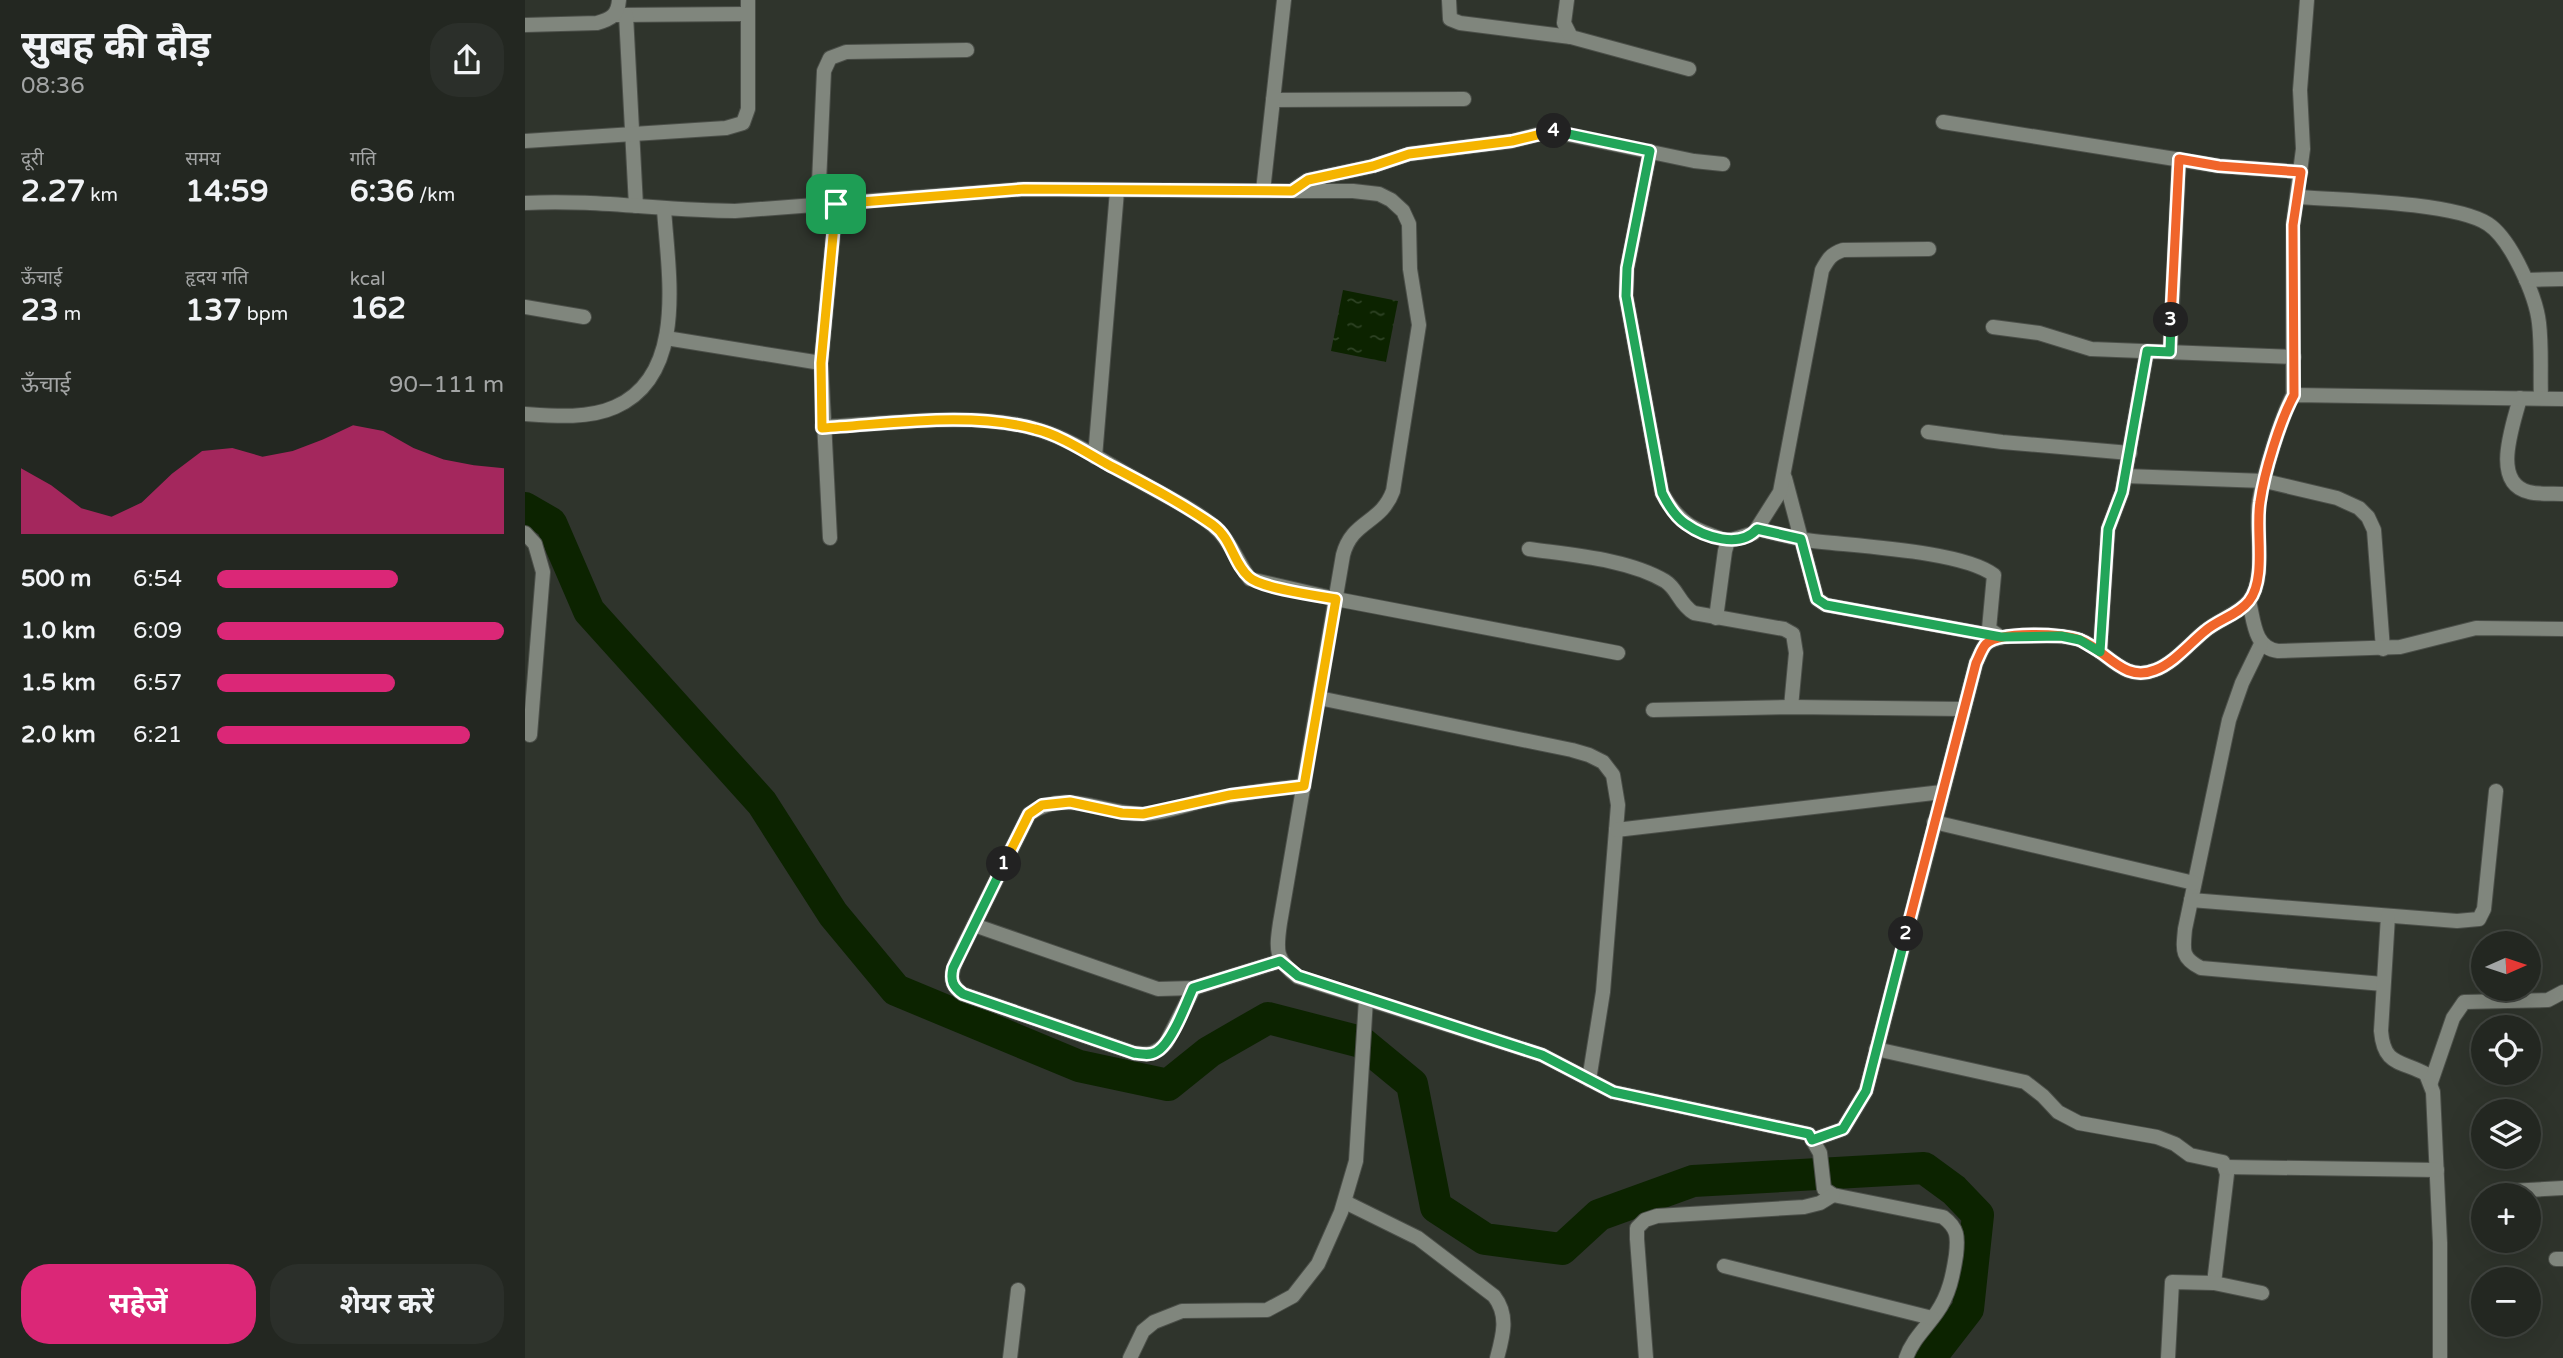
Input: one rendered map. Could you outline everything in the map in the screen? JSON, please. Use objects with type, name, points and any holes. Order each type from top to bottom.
[{"type":"street","points":[[619,0],[636,206]]},
{"type":"street","points":[[1263,191],[1284,0]]},
{"type":"street","points":[[1448,0],[1450,19],[1460,23],[1571,37],[1689,69]]},
{"type":"street","points":[[1567,0],[1564,23],[1571,37]]},
{"type":"street","points":[[1784,474],[1817,599],[1826,605],[2001,637],[2061,636],[2080,640],[2121,669],[2138,674],[2155,671],[2168,663],[2214,623],[2235,613],[2249,601],[2257,588],[2259,503],[2285,411],[2294,395],[2293,225],[2303,149],[2301,66],[2307,0]]},
{"type":"street","points":[[525,25],[597,23],[621,15],[747,7],[748,109],[743,123],[726,128],[525,141]]},
{"type":"street","points":[[818,205],[824,71],[830,58],[846,52],[967,50]]},
{"type":"street","points":[[1273,100],[1464,99]]},
{"type":"street","points":[[1943,122],[2219,166],[2301,172]]},
{"type":"street","points":[[1292,191],[1308,180],[1373,166],[1409,154],[1512,141],[1551,131],[1694,161],[1723,164]]},
{"type":"street","points":[[1650,151],[1627,268],[1626,296],[1662,493],[1676,516],[1699,532],[1728,541],[1754,533],[1780,492],[1822,270],[1832,253],[1843,250],[1929,249]]},
{"type":"street","points":[[2170,352],[2179,159]]},
{"type":"street","points":[[525,203],[594,203],[735,211],[1024,189],[1353,191],[1379,194],[1391,200],[1403,211],[1409,224],[1410,269],[1419,325],[1394,491],[1383,511],[1361,526],[1346,542],[1278,935],[1277,950],[1280,961],[1298,976],[1542,1055],[1613,1092],[1809,1134],[1816,1146],[1829,1192]]},
{"type":"street","points":[[1095,457],[1117,191]]},
{"type":"street","points":[[2297,197],[2410,206],[2456,213],[2481,220],[2497,231],[2526,280],[2539,321],[2541,398]]},
{"type":"street","points":[[830,538],[822,428],[821,363],[836,204]]},
{"type":"street","points":[[525,414],[571,416],[614,407],[631,398],[644,386],[656,366],[666,338],[670,306],[664,209]]},
{"type":"street","points":[[2526,280],[2563,279]]},
{"type":"street","points":[[525,307],[584,317]]},
{"type":"street","points":[[1993,327],[2039,332],[2091,349],[2294,357]]},
{"type":"street","points":[[666,338],[821,363]]},
{"type":"street","points":[[2100,652],[2108,529],[2122,492],[2147,351]]},
{"type":"street","points":[[2294,395],[2563,399]]},
{"type":"street","points":[[2520,398],[2507,459],[2510,477],[2528,492],[2563,494]]},
{"type":"street","points":[[822,428],[965,420],[1036,429],[1095,457],[1216,527],[1230,543],[1240,566],[1250,579],[1276,587],[1618,653]]},
{"type":"street","points":[[1928,432],[2130,453]]},
{"type":"street","points":[[2125,476],[2265,481],[2337,498],[2359,509],[2368,517],[2374,530],[2383,649]]},
{"type":"street","points":[[1757,529],[1801,539],[1948,557],[1984,566],[1994,575],[1989,629],[2001,637]]},
{"type":"street","points":[[525,533],[535,544],[543,572],[530,735]]},
{"type":"street","points":[[1716,618],[1728,541]]},
{"type":"street","points":[[1529,549],[1587,557],[1633,568],[1671,585],[1684,607],[1694,613],[1784,629],[1793,634],[1796,653],[1791,707]]},
{"type":"street","points":[[2249,601],[2261,644],[2270,650],[2279,651],[2383,649],[2476,628],[2563,629]]},
{"type":"street","points":[[1816,1146],[1843,1129],[1866,1091],[1976,663],[1986,644],[2001,637]]},
{"type":"street","points":[[2261,644],[2242,683],[2229,720],[2185,929],[2185,955],[2190,963],[2201,968],[2383,984]]},
{"type":"street","points":[[1319,698],[1589,755],[1602,762],[1613,775],[1618,805],[1602,992],[1589,1080]]},
{"type":"street","points":[[1653,710],[1791,707],[1964,709]]},
{"type":"street","points":[[1193,988],[1166,1043],[1152,1054],[1134,1053],[963,994],[951,981],[953,968],[1029,814],[1042,805],[1070,802],[1122,813],[1143,814],[1230,795],[1304,786]]},
{"type":"street","points":[[2191,900],[2457,921],[2479,919],[2484,909],[2495,791]]},
{"type":"street","points":[[1616,830],[1942,792]]},
{"type":"street","points":[[1934,822],[2194,883]]},
{"type":"street","points":[[2388,916],[2381,1031],[2385,1053],[2427,1074],[2431,1082],[2436,1116],[2440,1358]]},
{"type":"street","points":[[974,925],[1157,989],[1193,988],[1280,961]]},
{"type":"street","points":[[2431,1082],[2453,1018],[2464,1002],[2548,1000],[2563,992]]},
{"type":"street","points":[[1130,1358],[1143,1331],[1165,1317],[1182,1311],[1267,1310],[1293,1296],[1318,1264],[1345,1202],[1356,1161],[1366,999]]},
{"type":"street","points":[[1876,1049],[2025,1082],[2066,1117],[2169,1141],[2190,1155],[2223,1162],[2226,1167],[2214,1283]]},
{"type":"street","points":[[2226,1167],[2437,1170]]},
{"type":"street","points":[[2541,1189],[2563,1188]]},
{"type":"street","points":[[1829,1192],[1943,1217],[1954,1225],[1958,1238],[1945,1299],[1913,1342],[1906,1358]]},
{"type":"street","points":[[1646,1358],[1637,1239],[1637,1228],[1645,1220],[1657,1216],[1804,1207],[1820,1203],[1829,1192]]},
{"type":"street","points":[[1345,1202],[1418,1238],[1494,1296],[1500,1303],[1504,1325],[1497,1358]]},
{"type":"street","points":[[1724,1266],[1932,1318]]},
{"type":"street","points":[[2168,1358],[2172,1282],[2214,1283],[2262,1293]]},
{"type":"street","points":[[1010,1358],[1018,1290]]},
{"type":"water","points":[[1343,290],[1398,301],[1386,362],[1331,351]]},
{"type":"waterway","points":[[525,508],[551,523],[589,611],[762,803],[833,914],[896,990],[1079,1066],[1168,1085],[1209,1052],[1268,1018],[1361,1042],[1412,1084],[1436,1207],[1485,1239],[1562,1249],[1599,1215],[1693,1181],[1924,1168],[1954,1190],[1978,1215],[1968,1309],[1930,1358]]},
{"type":"route","points":[[836,204],[821,363],[822,428],[965,420],[1036,429],[1073,445],[1216,527],[1230,543],[1240,566],[1250,579],[1336,599],[1304,786],[1230,795],[1143,814],[1122,813],[1070,802],[1042,805],[1029,814],[953,968],[951,981],[963,994],[1134,1053],[1152,1054],[1159,1051],[1166,1043],[1193,988],[1280,961],[1298,976],[1542,1055],[1613,1092],[1809,1134],[1812,1140],[1843,1129],[1866,1091],[1976,663],[1986,644],[2001,637],[2061,636],[2080,640],[2121,669],[2138,674],[2155,671],[2214,623],[2235,613],[2249,601],[2257,588],[2259,503],[2285,411],[2294,395],[2293,225],[2301,172],[2219,166],[2179,159],[2170,352],[2147,351],[2122,492],[2108,529],[2100,652],[2080,640],[2061,636],[2021,636],[2001,637],[1826,605],[1817,599],[1801,539],[1757,529],[1754,533],[1728,541],[1699,532],[1676,516],[1662,493],[1626,308],[1627,268],[1650,151],[1551,131],[1512,141],[1409,154],[1373,166],[1308,180],[1292,191],[1024,189],[836,204]]}]
